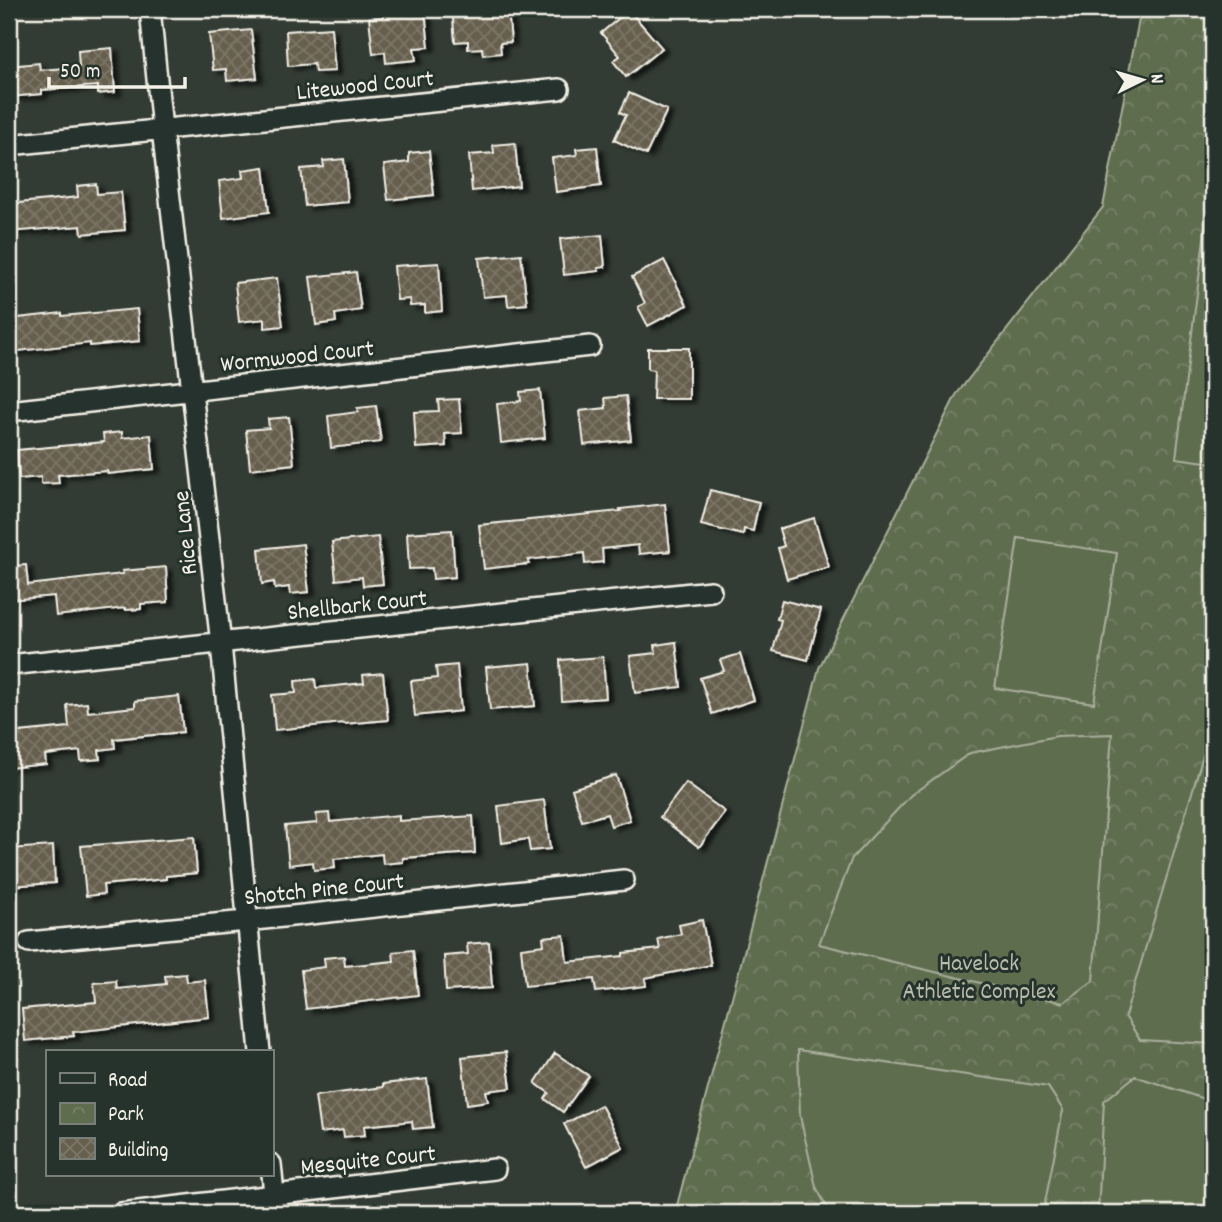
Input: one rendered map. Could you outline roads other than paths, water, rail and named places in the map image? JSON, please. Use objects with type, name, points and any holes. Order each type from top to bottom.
[{"type":"street","name":"Rice Lane","points":[[150,9],[221,644],[260,1050]]},
{"type":"street","name":"Litewood Court","points":[[9,145],[559,89]]},
{"type":"street","name":"Wormwood Court","points":[[9,411],[590,346]]},
{"type":"street","name":"Shellbark Court","points":[[9,666],[711,591]]},
{"type":"street","name":"Shotch Pine Court","points":[[29,942],[246,922],[624,880]]},
{"type":"street","name":"Mesquite Court","points":[[121,1213],[495,1169]]},
{"type":"street","points":[[272,1176],[274,1194]]},
{"type":"park label","name":"Havelock Athletic Complex","points":[[979,976]]}]
